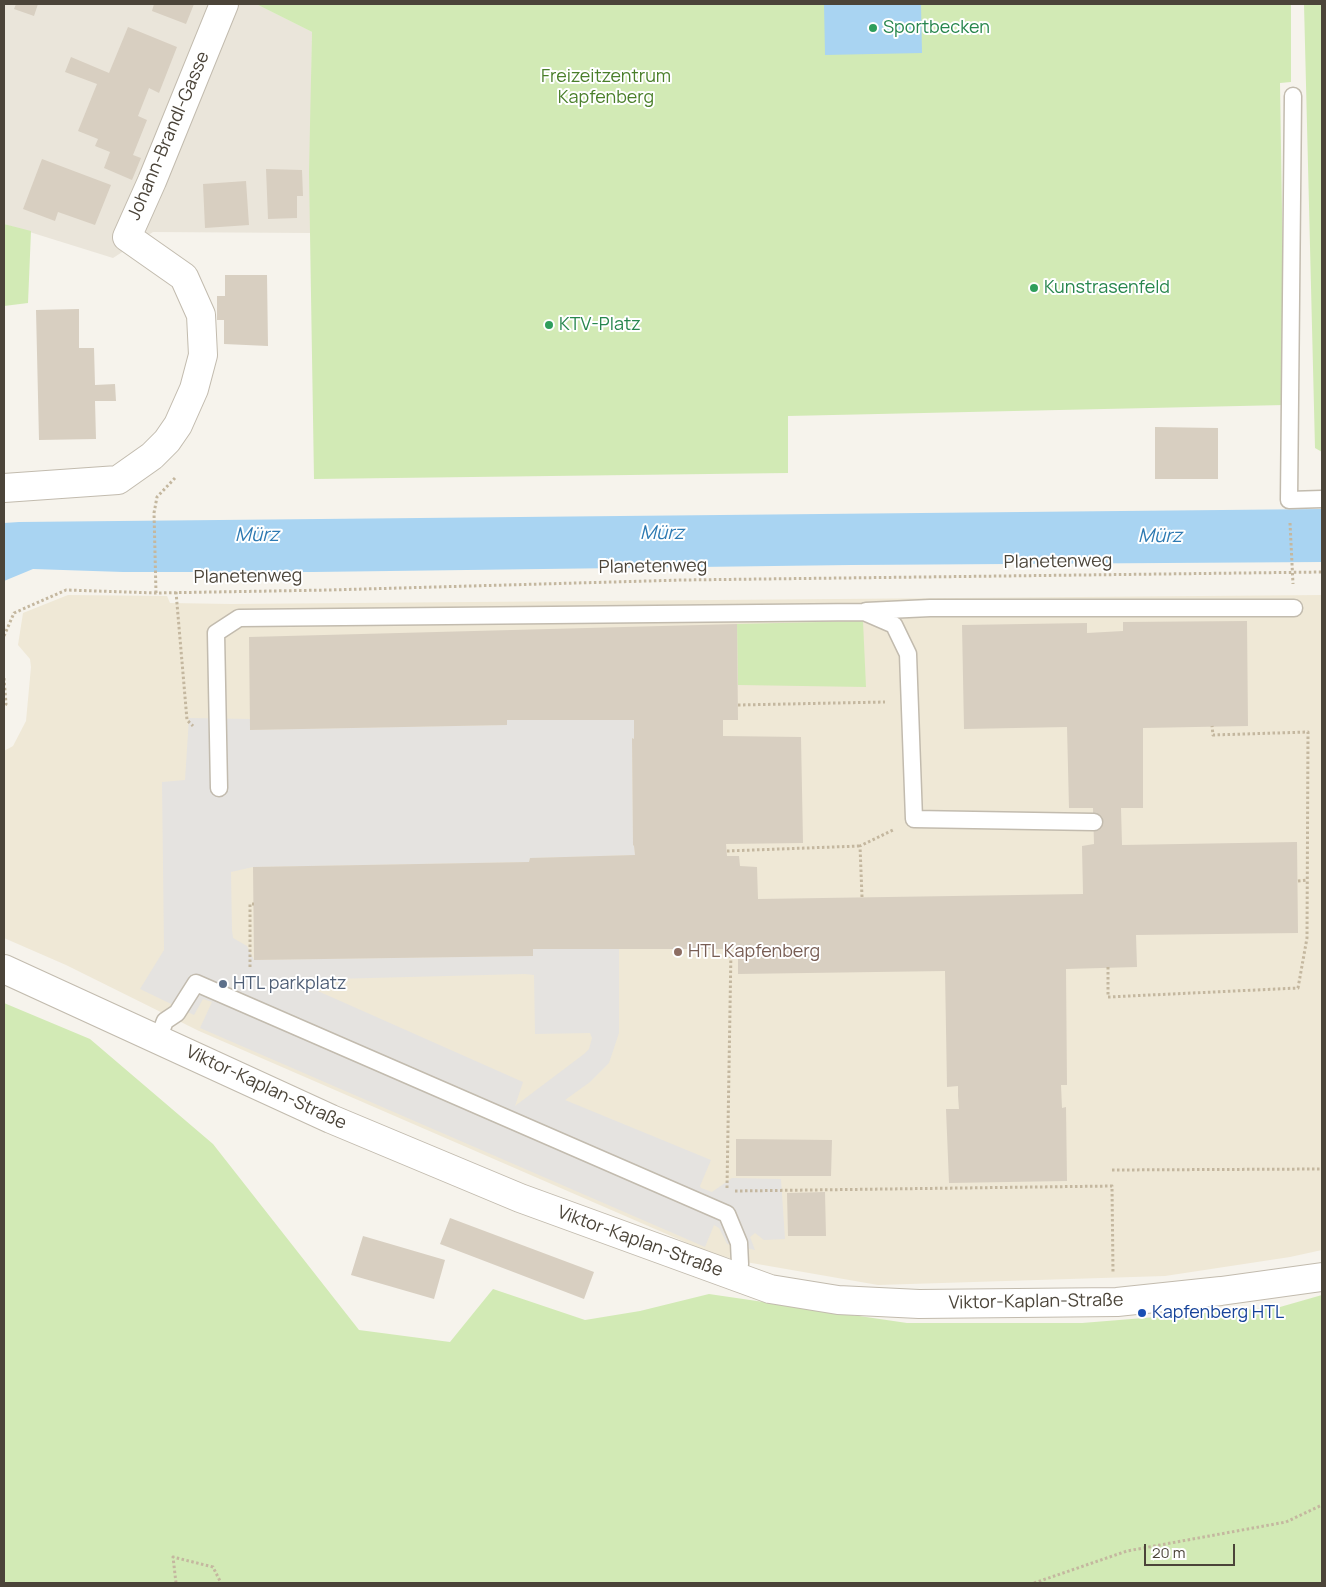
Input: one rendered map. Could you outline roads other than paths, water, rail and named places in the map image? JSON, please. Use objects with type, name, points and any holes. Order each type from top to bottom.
[{"type":"street","name":"Johann-Brandl-Gasse","points":[[4,488],[118,480],[152,456],[178,425],[194,389],[203,355],[201,315],[184,277],[127,237],[152,181],[224,4]]},
{"type":"street","name":"Viktor-Kaplan-Straße","points":[[4,969],[331,1119],[520,1198],[770,1289],[838,1300],[919,1304],[1117,1302],[1221,1291],[1322,1277]]},
{"type":"lane","points":[[1293,96],[1289,500],[1322,499]]},
{"type":"lane","points":[[219,788],[216,633],[239,618],[864,612],[930,608],[1294,608]]},
{"type":"lane","points":[[864,612],[894,625],[908,654],[914,819],[1094,822]]},
{"type":"lane","points":[[158,1039],[165,1021],[177,1013],[196,983],[727,1214],[739,1243],[740,1264],[736,1278]]},
{"type":"water","name":"Sportbecken","points":[[824,4],[921,4],[922,53],[825,55]]},
{"type":"water","name":"Mürz","points":[[1322,509],[1322,562],[851,565],[313,572],[123,572],[33,569],[4,581],[4,523],[19,522]]},
{"type":"place","name":"Sportbecken","points":[[873,28]]},
{"type":"place","name":"Kunstrasenfeld","points":[[1034,288]]},
{"type":"place","name":"KTV-Platz","points":[[549,325]]},
{"type":"place","name":"HTL Kapfenberg","points":[[678,952]]},
{"type":"place","name":"HTL parkplatz","points":[[223,984]]},
{"type":"place","name":"Kapfenberg HTL","points":[[1142,1313]]},
{"type":"park label","name":"Freizeitzentrum Kapfenberg","points":[[606,87]]}]
